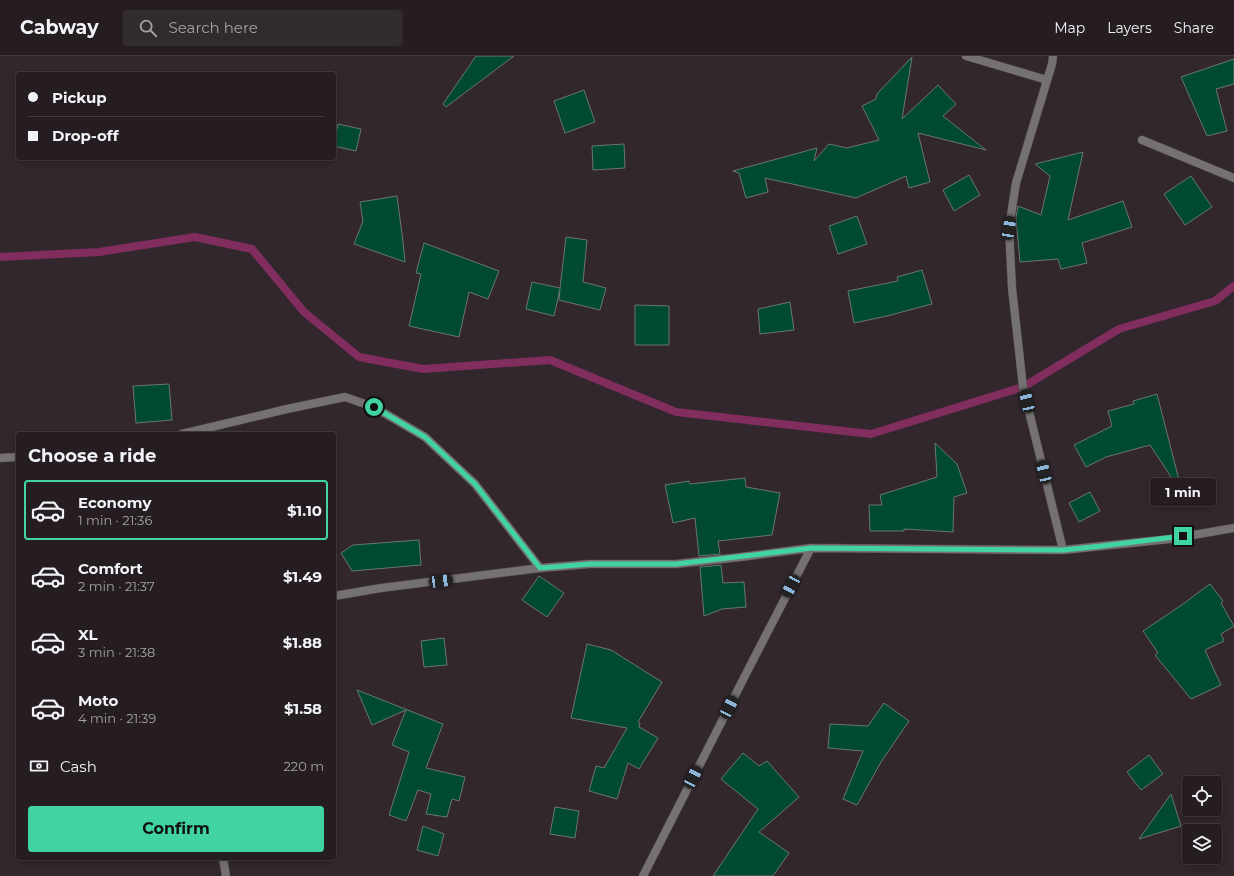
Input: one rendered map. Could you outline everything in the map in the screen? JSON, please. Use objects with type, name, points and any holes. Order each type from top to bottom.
[{"type":"street","points":[[966,56],[1047,80]]},
{"type":"street","points":[[1053,56],[1052,64],[1016,183],[1009,228],[1012,288],[1024,387],[1063,550]]},
{"type":"street","points":[[1142,140],[1234,178]]},
{"type":"street","points":[[190,432],[345,397],[374,407],[425,437],[475,484],[540,568]]},
{"type":"street","points":[[0,458],[16,457]]},
{"type":"street","points":[[336,596],[381,588],[540,568],[590,564],[676,564],[812,548],[1063,550],[1170,539],[1234,528]]},
{"type":"street","points":[[643,876],[812,548]]},
{"type":"street","points":[[223,860],[226,876]]},
{"type":"building","points":[[476,56],[514,56],[446,107],[443,104]]},
{"type":"building","points":[[912,57],[902,119],[938,85],[956,104],[943,116],[986,150],[918,133],[930,182],[909,188],[906,176],[856,198],[765,178],[768,192],[746,198],[739,173],[733,171],[817,148],[814,161],[829,144],[847,148],[879,140],[862,106],[876,99],[877,94]]},
{"type":"building","points":[[1234,59],[1234,84],[1216,89],[1227,131],[1207,136],[1181,77]]},
{"type":"building","points":[[584,90],[595,122],[565,133],[554,101]]},
{"type":"building","points":[[338,124],[361,129],[356,151],[336,146]]},
{"type":"building","points":[[624,144],[625,168],[593,170],[592,146]]},
{"type":"building","points":[[1083,152],[1068,220],[1123,201],[1132,227],[1082,243],[1087,263],[1061,269],[1058,259],[1020,262],[1016,218],[1018,206],[1041,215],[1050,176],[1035,164]]},
{"type":"building","points":[[969,175],[980,195],[954,211],[943,190]]},
{"type":"building","points":[[1191,176],[1212,207],[1185,225],[1164,194]]},
{"type":"building","points":[[397,196],[405,262],[354,244],[363,221],[360,202]]},
{"type":"building","points":[[857,216],[867,244],[838,254],[829,226]]},
{"type":"building","points":[[566,237],[587,240],[583,282],[606,288],[600,310],[559,300],[560,289],[554,316],[526,309],[532,282],[560,288]]},
{"type":"building","points":[[424,243],[499,271],[488,299],[469,292],[459,337],[409,326],[421,274],[416,273]]},
{"type":"building","points":[[922,270],[932,304],[854,323],[848,291],[898,281],[897,277]]},
{"type":"building","points":[[790,302],[794,330],[760,334],[758,309]]},
{"type":"building","points":[[635,305],[669,306],[669,345],[635,345]]},
{"type":"building","points":[[169,384],[172,420],[136,423],[133,386]]},
{"type":"building","points":[[1157,394],[1180,484],[1177,486],[1150,445],[1106,457],[1086,467],[1074,445],[1112,426],[1108,411],[1134,404],[1133,401]]},
{"type":"building","points":[[935,443],[957,464],[967,493],[954,497],[953,532],[904,529],[904,531],[870,531],[869,505],[882,505],[880,495],[937,477]]},
{"type":"building","points":[[745,478],[746,487],[780,493],[772,535],[718,541],[720,554],[699,556],[695,518],[673,523],[665,485],[689,481],[690,484]]},
{"type":"building","points":[[1090,492],[1100,511],[1079,522],[1069,503]]},
{"type":"building","points":[[419,540],[421,565],[352,571],[341,553],[353,545]]},
{"type":"building","points":[[721,565],[723,583],[744,582],[746,607],[722,609],[704,616],[700,567]]},
{"type":"building","points":[[539,576],[564,593],[547,617],[522,600]]},
{"type":"building","points":[[1210,584],[1223,601],[1221,603],[1234,626],[1221,634],[1224,641],[1205,650],[1221,685],[1191,699],[1155,655],[1158,653],[1143,631]]},
{"type":"building","points":[[444,638],[447,665],[424,667],[421,641]]},
{"type":"building","points":[[587,644],[611,650],[662,682],[638,722],[640,723],[639,727],[658,738],[639,769],[628,763],[617,799],[589,791],[596,766],[604,768],[627,728],[571,718]]},
{"type":"building","points":[[357,690],[443,724],[426,768],[465,777],[459,801],[452,799],[447,817],[426,814],[431,794],[418,790],[406,821],[389,815],[409,752],[392,745],[406,710],[372,725]]},
{"type":"building","points":[[884,703],[909,721],[881,762],[857,805],[843,799],[863,751],[828,748],[830,724],[868,726]]},
{"type":"building","points":[[743,753],[759,766],[767,761],[799,797],[759,832],[789,853],[773,876],[713,876],[758,809],[721,779]]},
{"type":"building","points":[[1149,755],[1163,774],[1141,790],[1127,772]]},
{"type":"building","points":[[1171,794],[1181,826],[1139,839]]},
{"type":"building","points":[[555,807],[579,811],[575,838],[550,834]]},
{"type":"building","points":[[423,826],[444,834],[438,856],[417,850]]},
{"type":"waterway","points":[[0,257],[99,252],[195,237],[252,249],[304,312],[359,357],[423,369],[550,360],[676,412],[871,434],[1023,387],[1119,329],[1215,301],[1234,286]]},
{"type":"route","points":[[374,407],[425,437],[475,484],[540,568],[590,564],[676,564],[812,548],[869,547],[1063,550],[1170,539],[1183,536]]}]
